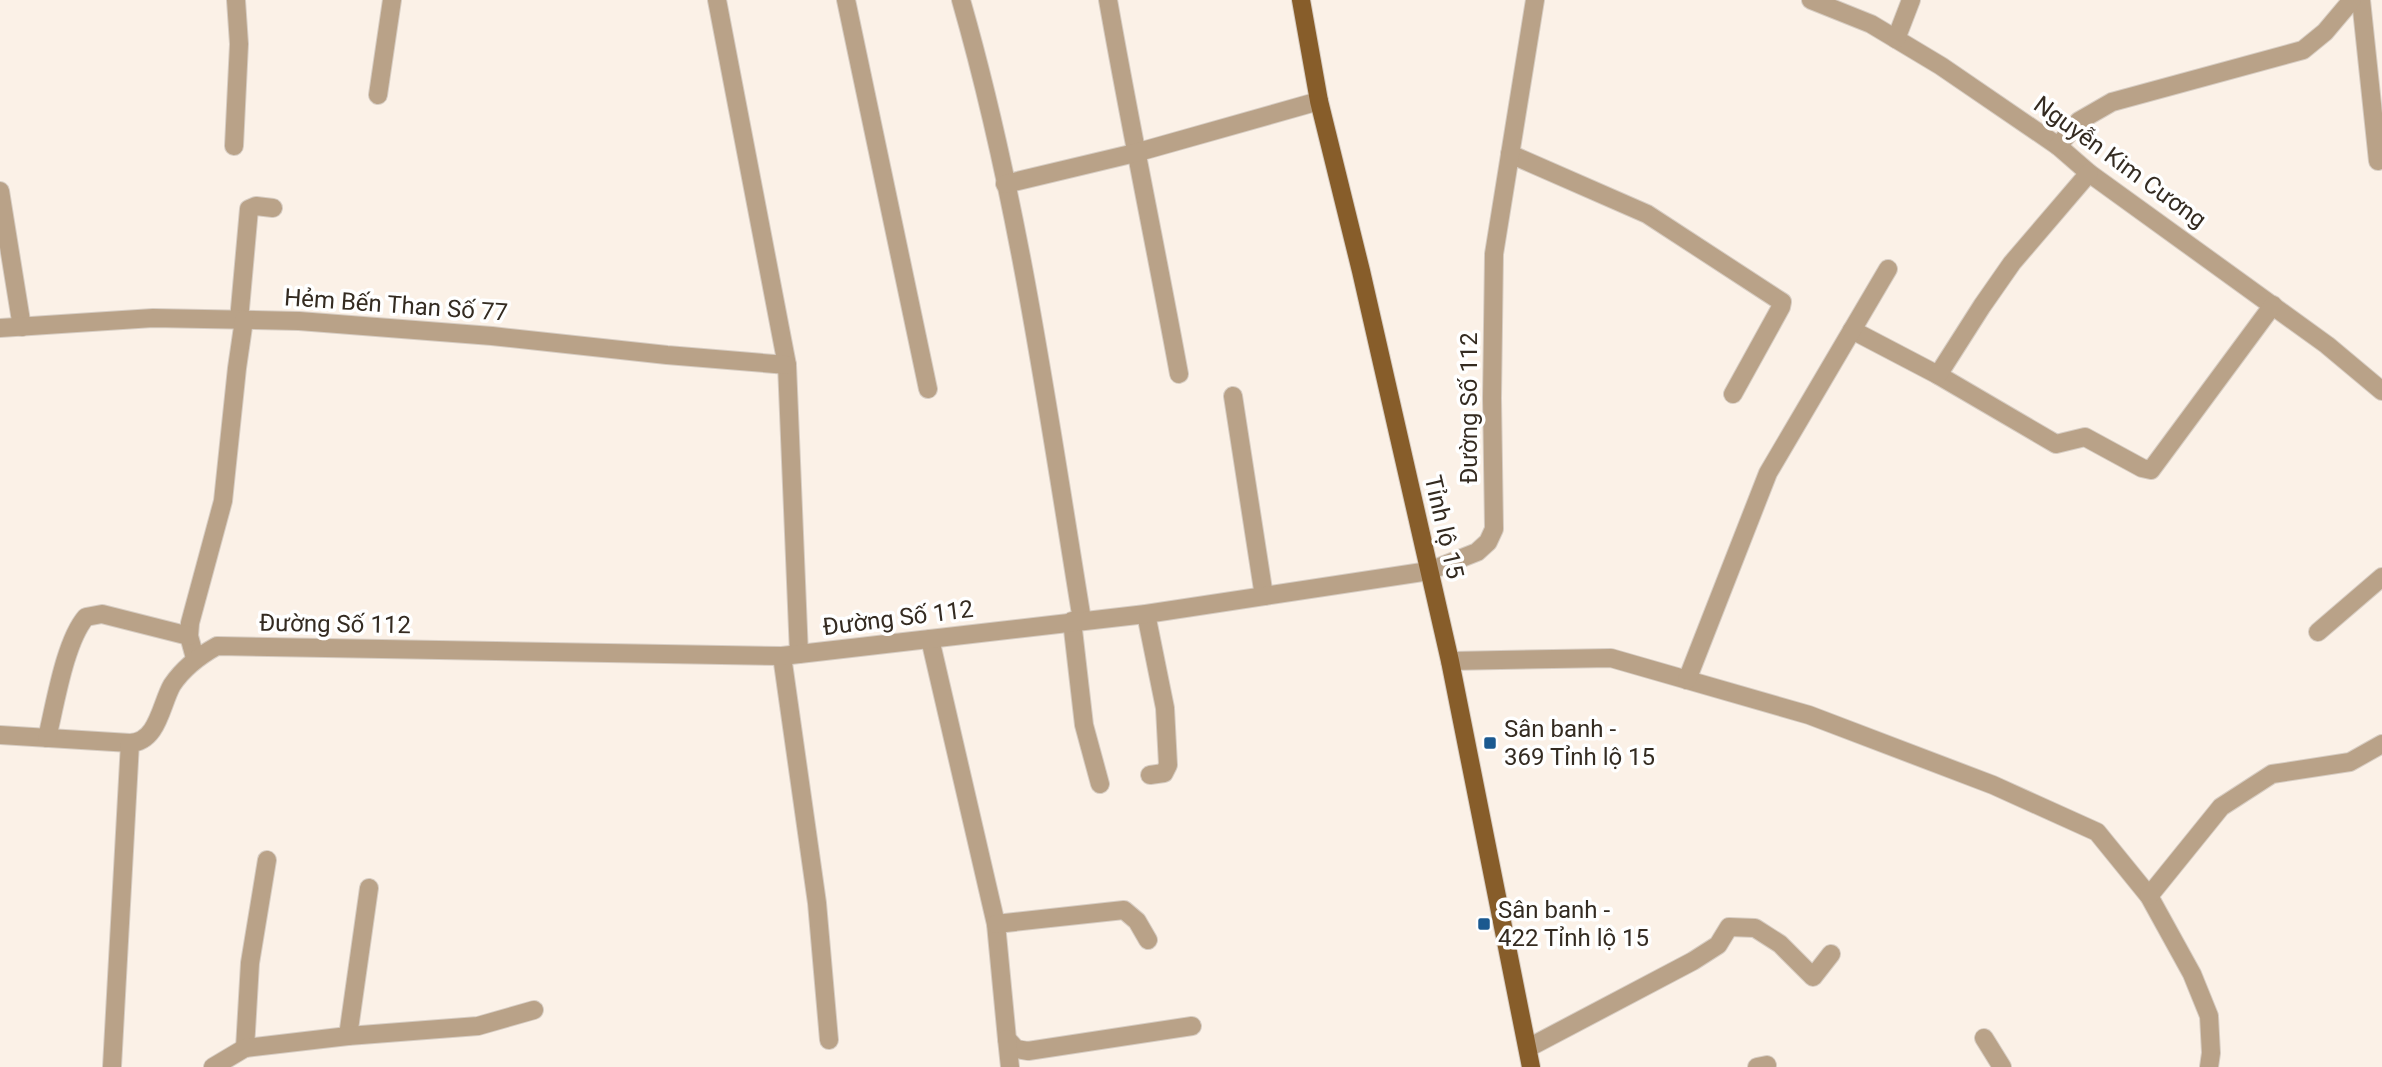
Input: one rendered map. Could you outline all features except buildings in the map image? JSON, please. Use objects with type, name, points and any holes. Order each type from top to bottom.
[{"type":"main road","name":"Tỉnh lộ 15","points":[[1301,0],[1319,101],[1361,271],[1450,661],[1531,1067]]},
{"type":"street","points":[[234,146],[239,44],[236,0]]},
{"type":"street","points":[[378,95],[393,0]]},
{"type":"street","points":[[717,0],[787,365],[790,655],[830,1040]]},
{"type":"street","points":[[846,0],[928,389]]},
{"type":"street","points":[[961,0],[978,58],[1030,302],[1077,620],[1084,725],[1100,784]]},
{"type":"street","points":[[1108,0],[1179,374]]},
{"type":"street","name":"Đường Số 112","points":[[130,743],[138,743],[151,732],[172,685],[195,658],[217,646],[790,655],[1146,614],[1429,571],[1477,552],[1488,542],[1494,529],[1494,254],[1535,0]]},
{"type":"street","name":"Nguyễn Kim Cương","points":[[1811,0],[1871,24],[1941,66],[2058,146],[2090,173],[2327,345],[2382,391]]},
{"type":"street","points":[[1896,39],[1911,0]]},
{"type":"street","points":[[2058,146],[2079,121],[2112,102],[2303,50],[2325,32],[2352,0]]},
{"type":"street","points":[[2361,0],[2378,160]]},
{"type":"street","points":[[1005,184],[1135,153],[1319,101]]},
{"type":"street","points":[[1510,154],[1647,214],[1782,302],[1733,394]]},
{"type":"street","points":[[1938,375],[2012,263],[2090,173]]},
{"type":"street","points":[[0,191],[22,327]]},
{"type":"street","points":[[195,658],[189,636],[190,623],[223,501],[237,368],[249,209],[256,206],[273,208]]},
{"type":"street","points":[[1687,680],[1768,472],[1888,269]]},
{"type":"street","points":[[1852,330],[1938,375],[2056,444],[2085,437],[2142,468],[2151,470],[2273,305]]},
{"type":"street","name":"Hẻm Bến Than Số 77","points":[[0,328],[153,318],[299,321],[492,336],[787,365]]},
{"type":"street","points":[[1233,396],[1264,596]]},
{"type":"street","points":[[2318,632],[2382,577]]},
{"type":"street","points":[[47,738],[78,626],[86,617],[102,614],[189,636]]},
{"type":"street","points":[[1146,614],[1165,708],[1168,765],[1164,773],[1150,775]]},
{"type":"street","points":[[930,639],[996,924],[1010,1067]]},
{"type":"street","points":[[1450,661],[1611,658],[1809,715],[1993,785],[2096,832],[2149,896],[2192,974],[2209,1016],[2209,1067]]},
{"type":"street","points":[[0,735],[130,743],[112,1067]]},
{"type":"street","points":[[2149,896],[2221,807],[2261,780],[2272,774],[2350,762],[2382,744]]},
{"type":"street","points":[[245,1048],[250,963],[267,860]]},
{"type":"street","points":[[348,1036],[369,888]]},
{"type":"street","points":[[996,924],[1124,910],[1137,921],[1148,940]]},
{"type":"street","points":[[1528,1048],[1693,961],[1718,945],[1729,927],[1755,928],[1780,944],[1813,977],[1831,954]]},
{"type":"street","points":[[213,1067],[245,1048],[348,1036],[478,1026],[534,1010]]},
{"type":"street","points":[[1007,1039],[1016,1049],[1028,1051],[1192,1026]]},
{"type":"street","points":[[1984,1038],[2002,1067]]},
{"type":"place","name":"Sân banh - 369 Tỉnh lộ 15","points":[[1490,743]]},
{"type":"place","name":"Sân banh - 422 Tỉnh lộ 15","points":[[1484,924]]}]
